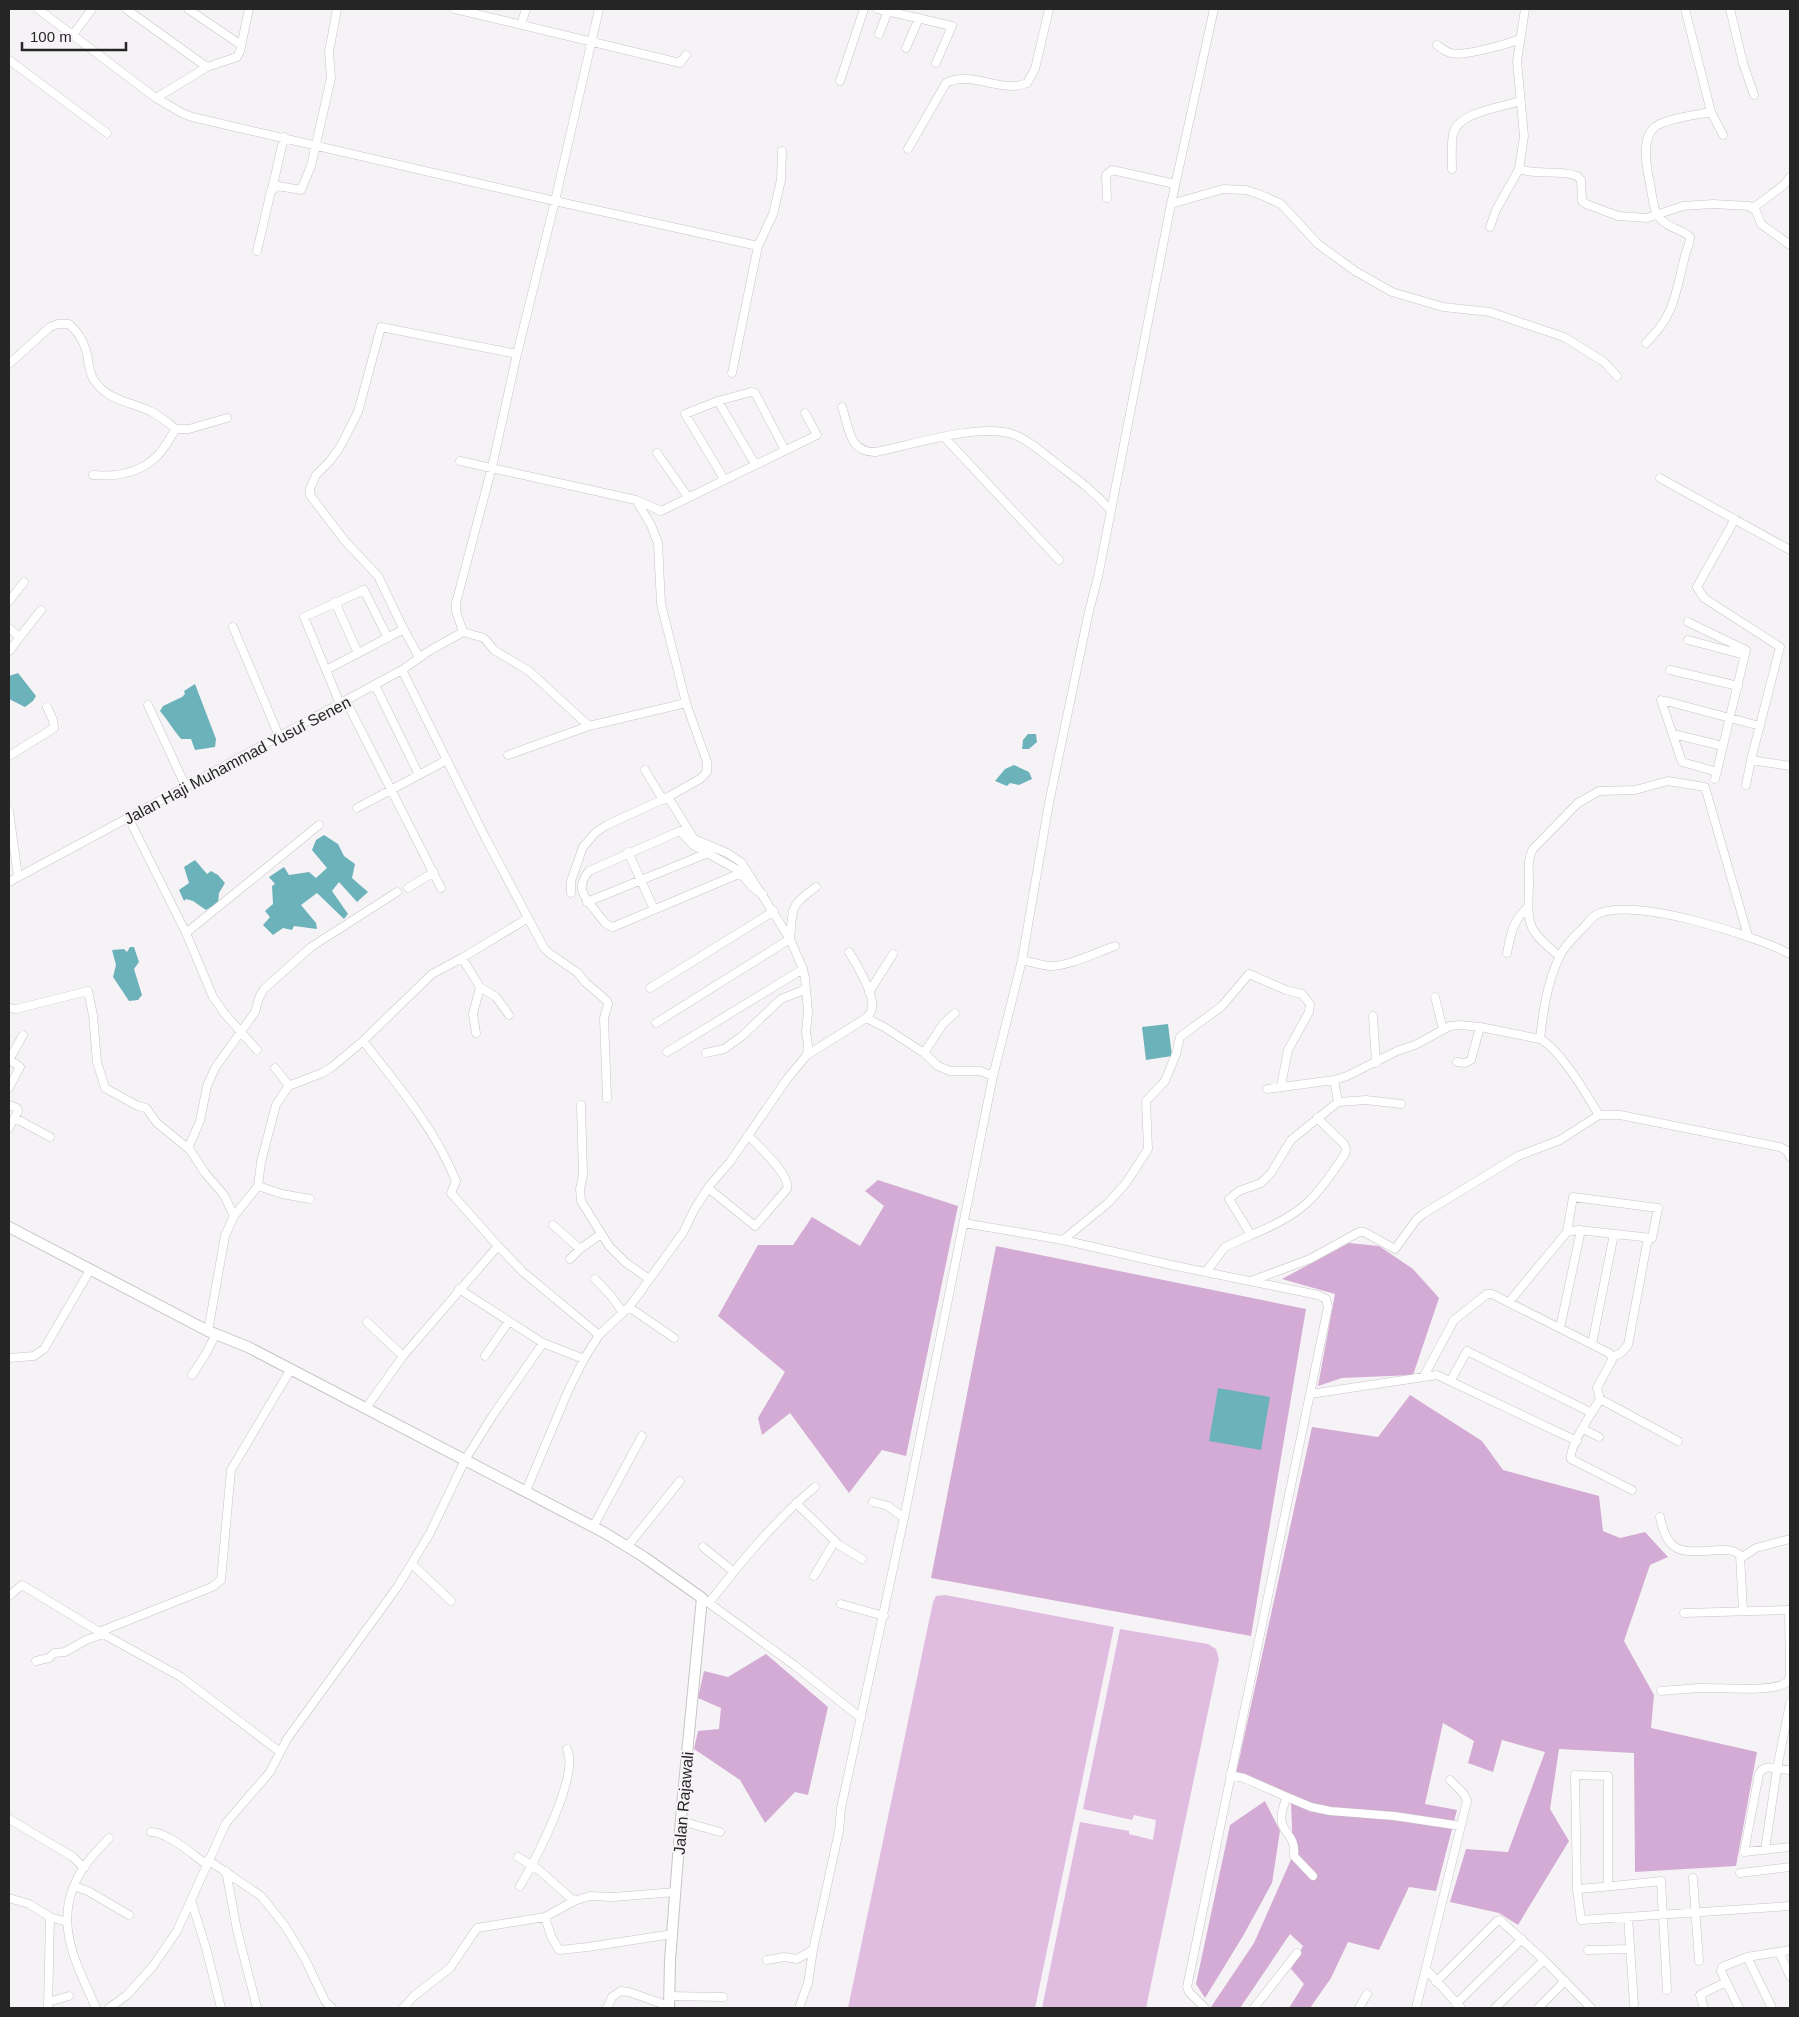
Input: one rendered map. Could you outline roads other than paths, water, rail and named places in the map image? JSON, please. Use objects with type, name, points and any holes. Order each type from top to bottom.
[{"type":"street","points":[[38,9],[156,98],[192,117],[758,246]]},
{"type":"street","points":[[72,36],[92,9]]},
{"type":"street","points":[[188,9],[241,45]]},
{"type":"street","points":[[272,189],[278,186],[302,189],[311,166],[331,78],[329,52],[337,9]]},
{"type":"street","points":[[455,9],[680,63],[686,55]]},
{"type":"street","points":[[522,25],[526,9]]},
{"type":"street","points":[[589,726],[529,671],[494,650],[484,638],[463,632],[456,611],[456,603],[492,467],[599,9]]},
{"type":"street","points":[[840,81],[864,9]]},
{"type":"street","points":[[878,9],[952,26],[936,63]]},
{"type":"street","points":[[908,149],[946,83],[958,79],[1014,86],[1027,83],[1035,69],[1049,9]]},
{"type":"street","points":[[799,2008],[808,1983],[813,1950],[839,1831],[841,1808],[884,1616],[993,1076],[1022,960],[1049,803],[1111,511],[1175,184],[1214,9]]},
{"type":"street","points":[[1490,227],[1496,210],[1519,169],[1524,136],[1517,61],[1526,9]]},
{"type":"street","points":[[1685,9],[1711,112],[1723,135]]},
{"type":"street","points":[[1730,9],[1743,63],[1754,95]]},
{"type":"street","points":[[131,10],[206,68]]},
{"type":"street","points":[[156,98],[206,68],[237,57],[241,45],[246,10]]},
{"type":"street","points":[[878,34],[888,11]]},
{"type":"street","points":[[906,48],[919,18]]},
{"type":"street","points":[[1437,45],[1450,53],[1458,54],[1500,47],[1520,39]]},
{"type":"street","points":[[9,60],[107,132]]},
{"type":"street","points":[[1452,170],[1454,133],[1464,119],[1478,112],[1521,101]]},
{"type":"street","points":[[1646,344],[1662,327],[1671,310],[1690,241],[1690,237],[1687,234],[1674,230],[1664,223],[1657,214],[1645,158],[1653,128],[1711,112]]},
{"type":"street","points":[[257,252],[284,137]]},
{"type":"street","points":[[732,373],[758,246],[774,214],[780,180],[782,150]]},
{"type":"street","points":[[1519,169],[1536,174],[1548,173],[1577,176],[1581,180],[1582,201],[1586,204],[1618,216],[1646,218],[1683,206],[1701,204],[1753,208],[1784,184],[1790,177]]},
{"type":"street","points":[[1108,198],[1106,175],[1112,170],[1175,184]]},
{"type":"street","points":[[1171,204],[1223,189],[1246,190],[1261,195],[1281,204],[1318,244],[1354,271],[1392,292],[1444,306],[1490,312],[1564,337],[1604,362],[1617,376]]},
{"type":"street","points":[[1753,208],[1761,224],[1790,245]]},
{"type":"street","points":[[9,364],[50,327],[58,324],[69,324],[80,336],[94,380],[105,391],[122,402],[151,411],[176,429],[189,429],[227,418]]},
{"type":"street","points":[[419,657],[378,576],[340,535],[310,495],[312,483],[316,475],[330,461],[340,447],[358,412],[381,327],[517,354]]},
{"type":"street","points":[[724,479],[685,414],[718,401],[751,392],[755,393],[786,450]]},
{"type":"street","points":[[718,401],[755,464]]},
{"type":"street","points":[[842,407],[853,440],[858,449],[865,453],[990,431],[1016,435],[1034,446],[1094,492],[1111,511]]},
{"type":"street","points":[[460,461],[636,500],[661,511],[688,496],[816,435],[805,413]]},
{"type":"street","points":[[93,475],[121,475],[147,464],[159,454],[176,429]]},
{"type":"street","points":[[945,438],[1058,560]]},
{"type":"street","points":[[657,453],[688,496]]},
{"type":"street","points":[[1660,478],[1790,550]]},
{"type":"street","points":[[570,893],[570,881],[588,839],[607,825],[666,799],[700,779],[707,772],[708,762],[686,703],[661,604],[658,543],[651,525],[636,500]]},
{"type":"street","points":[[1735,519],[1698,588],[1704,598],[1780,647],[1746,785]]},
{"type":"street","points":[[9,601],[24,582]]},
{"type":"street","points":[[388,638],[364,590],[304,617],[326,670],[392,790],[441,888]]},
{"type":"street","points":[[335,602],[358,653]]},
{"type":"street","points":[[9,651],[41,610]]},
{"type":"street","points":[[1688,622],[1746,650],[1738,686],[1730,718],[1723,746],[1716,775],[1682,762],[1664,701],[1730,718],[1760,726]]},
{"type":"street","points":[[233,627],[279,736]]},
{"type":"street","points":[[9,628],[19,637]]},
{"type":"street","points":[[326,670],[404,630]]},
{"type":"street","name":"Jalan Haji Muhammad Yusuf Senen","points":[[9,882],[375,685],[463,632]]},
{"type":"street","points":[[1703,644],[1708,632]]},
{"type":"street","points":[[1688,640],[1745,655]]},
{"type":"street","points":[[402,670],[546,951],[578,973],[585,982],[607,1000],[608,1004],[604,1018],[607,1098]]},
{"type":"street","points":[[1670,670],[1738,686]]},
{"type":"street","points":[[375,685],[419,775]]},
{"type":"street","points":[[508,755],[589,726],[686,703]]},
{"type":"street","points":[[148,704],[186,787]]},
{"type":"street","points":[[9,756],[54,728],[54,720],[47,707]]},
{"type":"street","points":[[1673,734],[1723,746]]},
{"type":"street","points":[[357,808],[447,760]]},
{"type":"street","points":[[1751,760],[1790,766]]},
{"type":"street","points":[[645,770],[691,836],[698,842],[734,857],[746,869],[790,939],[803,969],[808,1012],[806,1032],[807,1055]]},
{"type":"street","points":[[1559,956],[1536,935],[1530,926],[1527,908],[1529,858],[1531,853],[1578,803],[1599,791],[1635,790],[1668,780],[1705,787],[1748,936]]},
{"type":"street","points":[[9,811],[18,877]]},
{"type":"street","points":[[129,819],[186,933],[216,1002],[257,1050]]},
{"type":"street","points":[[186,933],[319,825]]},
{"type":"street","points":[[741,873],[613,927],[607,925],[587,902],[582,892],[583,878],[589,870],[680,831],[690,843],[741,873],[754,890],[763,894]]},
{"type":"street","points":[[628,852],[654,909]]},
{"type":"street","points":[[587,902],[708,853]]},
{"type":"street","points":[[408,888],[434,872]]},
{"type":"street","points":[[656,1023],[790,939],[795,904],[798,899],[816,887]]},
{"type":"street","points":[[190,1150],[189,1146],[200,1121],[207,1086],[214,1068],[255,1012],[264,989],[311,947],[398,892]]},
{"type":"street","points":[[1506,953],[1517,917],[1527,908]]},
{"type":"street","points":[[1540,1039],[1547,995],[1559,956],[1596,915],[1612,910],[1654,913],[1697,921],[1748,936],[1790,954]]},
{"type":"street","points":[[650,988],[774,911]]},
{"type":"street","points":[[192,1375],[205,1355],[212,1332],[225,1236],[234,1216],[258,1186],[261,1162],[276,1105],[289,1085],[322,1074],[363,1041],[427,978],[528,918]]},
{"type":"street","points":[[1022,960],[1050,966],[1059,965],[1075,962],[1115,946]]},
{"type":"street","points":[[526,1491],[568,1391],[600,1335],[629,1307],[684,1231],[694,1210],[708,1188],[730,1162],[807,1055],[866,1018],[873,1007],[869,992],[849,952]]},
{"type":"street","points":[[869,992],[893,954]]},
{"type":"street","points":[[462,958],[480,986],[496,997],[509,1015]]},
{"type":"street","points":[[667,1052],[803,969]]},
{"type":"street","points":[[1063,1240],[1108,1203],[1126,1183],[1148,1149],[1146,1101],[1165,1082],[1176,1054],[1180,1036],[1222,1006],[1249,974],[1286,990],[1302,994],[1310,1004],[1309,1012],[1288,1050],[1281,1086]]},
{"type":"street","points":[[476,1033],[473,1014],[480,986]]},
{"type":"street","points":[[706,1053],[724,1049],[742,1036],[781,999],[804,990]]},
{"type":"street","points":[[9,1008],[16,1009],[88,991],[93,1015],[97,1062],[105,1088],[138,1106],[146,1108],[157,1123],[190,1150],[224,1195],[234,1216]]},
{"type":"street","points":[[1435,997],[1443,1029]]},
{"type":"street","points":[[924,1053],[944,1024],[955,1013]]},
{"type":"street","points":[[1373,1016],[1376,1063]]},
{"type":"street","points":[[866,1018],[884,1027],[924,1053],[938,1066],[950,1072],[976,1070],[993,1076]]},
{"type":"street","points":[[1267,1089],[1334,1080],[1376,1063],[1397,1051],[1415,1045],[1443,1029],[1460,1025],[1480,1027],[1547,1042],[1557,1053],[1599,1115]]},
{"type":"street","points":[[1457,1062],[1465,1063],[1471,1060],[1480,1027]]},
{"type":"street","points":[[9,1088],[20,1067],[9,1059],[23,1034]]},
{"type":"street","points":[[363,1041],[400,1088],[432,1136],[456,1181],[452,1193],[498,1246],[545,1292],[600,1335]]},
{"type":"street","points":[[275,1068],[289,1085]]},
{"type":"street","points":[[1334,1080],[1338,1102]]},
{"type":"street","points":[[1251,1235],[1229,1199],[1240,1191],[1260,1183],[1266,1178],[1291,1140],[1338,1102],[1366,1100],[1401,1104]]},
{"type":"street","points":[[9,1104],[18,1109],[16,1118],[9,1128]]},
{"type":"street","points":[[581,1105],[583,1175],[580,1189],[581,1201],[609,1246],[625,1262],[649,1279]]},
{"type":"street","points":[[1251,1280],[1320,1254],[1360,1232],[1364,1232],[1394,1249],[1416,1220],[1423,1214],[1518,1156],[1560,1140],[1599,1115],[1620,1115],[1780,1147],[1787,1151],[1790,1157]]},
{"type":"street","points":[[16,1118],[50,1137]]},
{"type":"street","points":[[1206,1272],[1224,1247],[1285,1220],[1302,1209],[1325,1186],[1345,1154],[1346,1149],[1344,1144],[1317,1118]]},
{"type":"street","points":[[708,1188],[755,1226],[787,1189],[788,1183],[783,1175],[748,1135]]},
{"type":"street","points":[[258,1186],[282,1194],[310,1199]]},
{"type":"street","points":[[1509,1302],[1567,1232],[1573,1197],[1658,1208],[1652,1238],[1581,1230],[1567,1232]]},
{"type":"street","points":[[964,1223],[1063,1240],[1318,1295],[1326,1299],[1328,1307],[1187,1987],[1189,1992],[1205,2008]]},
{"type":"street","points":[[553,1225],[580,1249]]},
{"type":"street","points":[[9,1227],[212,1332],[248,1347],[291,1369],[593,1527],[627,1547],[706,1601],[794,1665],[861,1718]]},
{"type":"street","points":[[1560,1328],[1581,1230]]},
{"type":"street","points":[[570,1259],[580,1249],[601,1234]]},
{"type":"street","points":[[1592,1344],[1614,1234]]},
{"type":"street","points":[[1632,1490],[1574,1461],[1571,1459],[1571,1454],[1600,1399],[1597,1388],[1612,1357],[1621,1353],[1628,1345],[1648,1238]]},
{"type":"street","points":[[366,1408],[403,1356],[498,1246]]},
{"type":"street","points":[[9,1358],[34,1356],[44,1349],[90,1270]]},
{"type":"street","points":[[595,1279],[612,1297],[623,1313]]},
{"type":"street","points":[[459,1289],[543,1344],[584,1360]]},
{"type":"street","points":[[1424,1376],[1456,1317],[1487,1294],[1492,1294],[1509,1302],[1592,1344],[1612,1357]]},
{"type":"street","points":[[629,1307],[674,1338]]},
{"type":"street","points":[[484,1356],[509,1321]]},
{"type":"street","points":[[367,1322],[403,1356]]},
{"type":"street","points":[[109,2008],[127,1995],[153,1966],[177,1931],[226,1823],[270,1772],[287,1738],[350,1653],[412,1564],[465,1460],[498,1407],[543,1344]]},
{"type":"street","points":[[1451,1380],[1468,1351],[1592,1413]]},
{"type":"street","points":[[36,1661],[49,1658],[54,1653],[65,1652],[101,1633],[212,1587],[221,1580],[231,1470],[291,1369]]},
{"type":"street","points":[[1310,1394],[1438,1375],[1577,1441]]},
{"type":"street","points":[[1600,1399],[1678,1441]]},
{"type":"street","points":[[1583,1429],[1599,1437]]},
{"type":"street","points":[[593,1527],[642,1436]]},
{"type":"street","points":[[627,1547],[680,1481]]},
{"type":"street","points":[[706,1601],[796,1503],[815,1487]]},
{"type":"street","points":[[873,1502],[888,1506],[904,1518]]},
{"type":"street","points":[[796,1503],[835,1541],[862,1559]]},
{"type":"street","points":[[1660,1517],[1663,1533],[1673,1547],[1687,1550],[1731,1550],[1738,1553],[1741,1558],[1743,1611]]},
{"type":"street","points":[[1741,1558],[1756,1548],[1790,1539]]},
{"type":"street","points":[[814,1576],[835,1541]]},
{"type":"street","points":[[703,1547],[734,1572]]},
{"type":"street","points":[[412,1564],[451,1601]]},
{"type":"street","points":[[9,1596],[22,1585],[101,1633],[181,1677],[280,1752]]},
{"type":"street","name":"Jalan Rajawali","points":[[669,2004],[690,1706],[706,1601]]},
{"type":"street","points":[[841,1604],[884,1616]]},
{"type":"street","points":[[1661,1691],[1702,1688],[1758,1688],[1789,1684],[1790,1610],[1684,1613]]},
{"type":"street","points":[[1765,1850],[1777,1769],[1790,1703]]},
{"type":"street","points":[[520,1886],[532,1865],[563,1790],[570,1758],[567,1749]]},
{"type":"street","points":[[1790,1770],[1766,1767],[1759,1774],[1744,1852],[1790,1847]]},
{"type":"street","points":[[1230,1775],[1244,1778],[1311,1807],[1330,1811],[1394,1816],[1461,1826]]},
{"type":"street","points":[[1608,1886],[1608,1776],[1575,1775],[1577,1889],[1581,1920],[1790,1906]]},
{"type":"street","points":[[1416,2008],[1466,1800],[1464,1794],[1450,1780]]},
{"type":"street","points":[[1287,1797],[1281,1814],[1282,1827],[1292,1839],[1294,1856],[1313,1876]]},
{"type":"street","points":[[9,1819],[73,1857],[84,1868]]},
{"type":"street","points":[[681,1821],[720,1832]]},
{"type":"street","points":[[151,1832],[158,1832],[178,1843],[207,1862],[226,1871],[261,1896],[279,1919],[305,1959],[325,2001],[332,2008]]},
{"type":"street","points":[[96,2008],[73,1955],[67,1934],[67,1912],[74,1886],[84,1868],[109,1838]]},
{"type":"street","points":[[518,1857],[532,1865],[574,1901]]},
{"type":"street","points":[[1740,1873],[1790,1867]]},
{"type":"street","points":[[226,1871],[237,1930],[257,2008]]},
{"type":"street","points":[[1693,1878],[1694,1913],[1699,1961]]},
{"type":"street","points":[[1577,1889],[1661,1881],[1661,1915],[1666,1990]]},
{"type":"street","points":[[74,1886],[88,1890],[129,1915]]},
{"type":"street","points":[[403,2008],[410,2000],[450,1968],[477,1928],[545,1917],[574,1901],[590,1896],[613,1897],[676,1892]]},
{"type":"street","points":[[9,1898],[29,1904],[50,1917],[67,1922]]},
{"type":"street","points":[[191,1900],[206,1948],[221,2008]]},
{"type":"street","points":[[50,1917],[48,2005],[69,1996]]},
{"type":"street","points":[[545,1917],[551,1936],[559,1950],[673,1934]]},
{"type":"street","points":[[1628,1917],[1634,2004]]},
{"type":"street","points":[[1436,1982],[1499,1920],[1566,1981],[1585,2006]]},
{"type":"street","points":[[1426,1969],[1458,2006],[1522,1939]]},
{"type":"street","points":[[1588,1950],[1630,1949]]},
{"type":"street","points":[[766,1960],[784,1957],[797,1959],[813,1950]]},
{"type":"street","points":[[1739,2008],[1721,1971],[1722,1967],[1748,1957],[1790,1950]]},
{"type":"street","points":[[1779,1952],[1790,1976]]},
{"type":"street","points":[[1254,2008],[1297,1954]]},
{"type":"street","points":[[1748,1957],[1772,2008]]},
{"type":"street","points":[[1495,2008],[1544,1960]]},
{"type":"street","points":[[1538,2008],[1566,1981]]},
{"type":"street","points":[[1704,2008],[1700,1995],[1726,1982]]},
{"type":"street","points":[[607,2008],[612,1998],[620,1991],[669,2004],[723,1997]]},
{"type":"street","points":[[1360,2008],[1367,1994]]},
{"type":"water","points":[[18,673],[36,696],[25,707],[9,699],[9,676]]},
{"type":"water","points":[[195,684],[216,739],[215,747],[195,750],[191,739],[181,739],[160,711],[163,706],[182,697],[185,694],[184,691]]},
{"type":"water","points":[[1028,734],[1036,734],[1037,742],[1029,749],[1022,749],[1023,740]]},
{"type":"water","points":[[1014,765],[1029,772],[1032,779],[1019,785],[1010,783],[1007,786],[995,781],[1005,769]]},
{"type":"water","points":[[324,835],[338,844],[344,856],[355,864],[352,878],[368,892],[357,902],[339,882],[332,891],[348,914],[344,919],[317,893],[301,905],[316,923],[317,929],[294,926],[292,930],[283,928],[273,935],[263,925],[270,917],[265,911],[273,904],[272,886],[275,884],[269,877],[284,867],[289,875],[309,872],[316,878],[327,868],[312,850],[316,840]]},
{"type":"water","points":[[195,860],[207,874],[211,871],[218,875],[225,883],[219,893],[218,903],[206,910],[193,901],[186,899],[184,901],[179,890],[189,883],[184,867]]},
{"type":"water","points":[[130,947],[134,947],[139,962],[134,969],[142,995],[138,1000],[129,1001],[113,977],[116,965],[112,950],[124,949],[127,952]]},
{"type":"water","points":[[1168,1024],[1172,1056],[1146,1060],[1142,1027]]},
{"type":"water","points":[[1218,1388],[1270,1397],[1261,1450],[1209,1441]]}]
